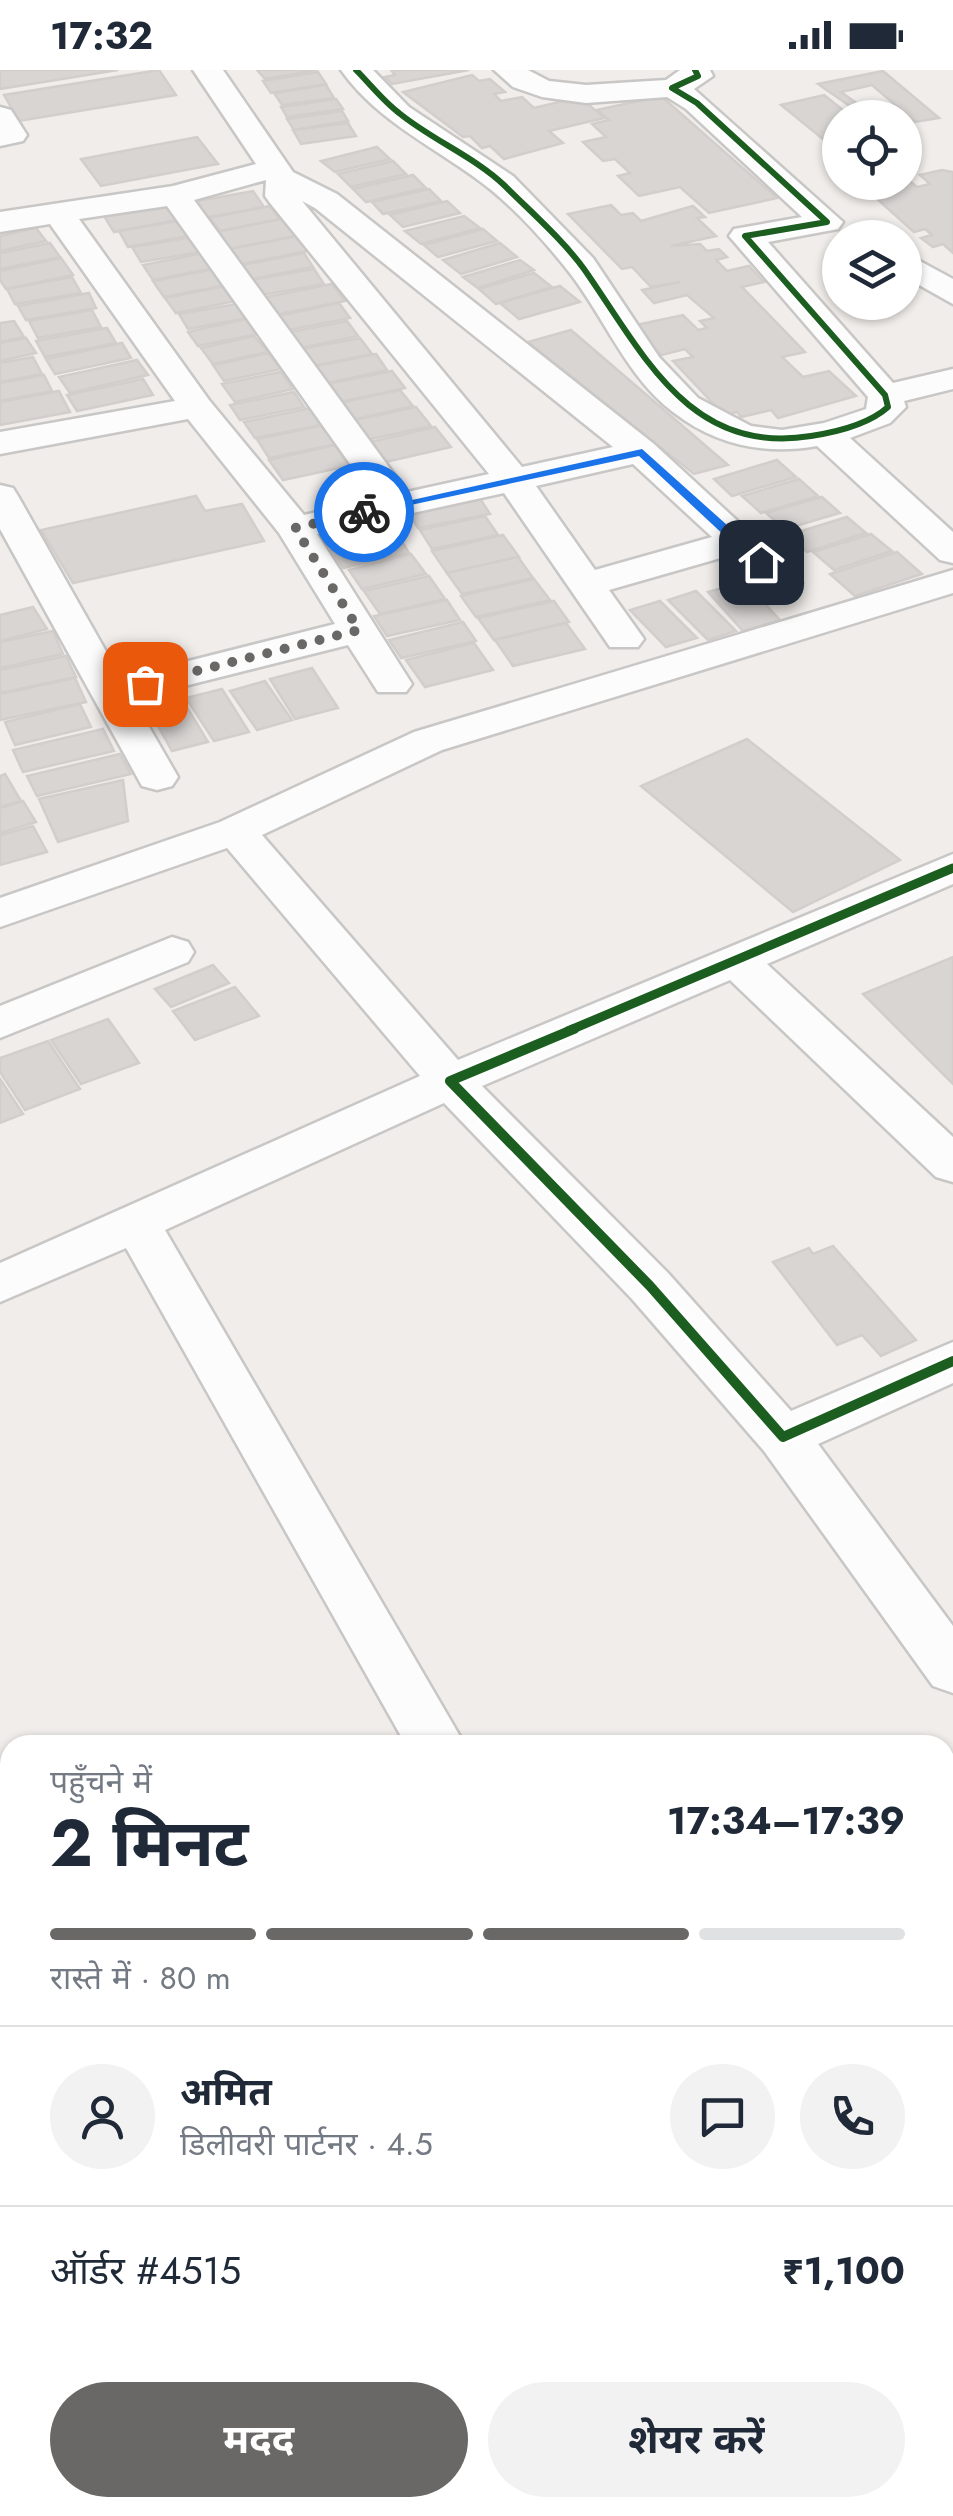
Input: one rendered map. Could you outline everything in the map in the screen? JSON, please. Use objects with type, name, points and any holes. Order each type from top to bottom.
[{"type":"street","points":[[208,70],[278,174],[281,196],[513,480],[624,639]]},
{"type":"street","points":[[356,70],[398,113],[502,183],[581,265],[646,364],[686,405],[742,436],[782,442],[825,434],[878,416],[888,406],[885,395],[745,236],[822,231]]},
{"type":"street","points":[[509,70],[519,81],[558,91],[611,94],[684,79],[696,103],[831,220]]},
{"type":"street","points":[[0,116],[12,135],[0,138]]},
{"type":"street","points":[[0,222],[175,195],[278,174],[326,201],[642,452],[783,582]]},
{"type":"street","points":[[175,195],[397,504]]},
{"type":"street","points":[[57,212],[197,406],[295,528],[392,684]]},
{"type":"street","points":[[922,274],[953,294]]},
{"type":"street","points":[[885,395],[953,379]]},
{"type":"street","points":[[0,443],[197,406]]},
{"type":"street","points":[[825,434],[944,534]]},
{"type":"street","points":[[295,528],[642,452]]},
{"type":"street","points":[[0,496],[157,777]]},
{"type":"street","points":[[585,584],[738,542]]},
{"type":"street","points":[[0,579],[40,572]]},
{"type":"street","points":[[0,913],[235,831],[428,741],[953,581]]},
{"type":"street","points":[[109,693],[359,630]]},
{"type":"street","points":[[235,831],[450,1081],[650,1286],[782,1437],[953,1669]]},
{"type":"street","points":[[0,1284],[450,1081],[953,868]]},
{"type":"street","points":[[0,1023],[172,952]]},
{"type":"street","points":[[736,960],[953,1165]]},
{"type":"street","points":[[136,1223],[430,1735]]},
{"type":"street","points":[[782,1437],[953,1362]]},
{"type":"building","points":[[0,70],[118,70],[0,89]]},
{"type":"building","points":[[159,70],[176,95],[19,121],[4,95]]},
{"type":"building","points":[[257,70],[318,70],[265,79]]},
{"type":"building","points":[[391,70],[469,70],[392,84],[385,77],[395,75]]},
{"type":"building","points":[[883,71],[918,100],[889,100],[872,85],[841,92],[852,100],[841,100],[818,84]]},
{"type":"building","points":[[318,72],[326,84],[271,93],[263,81]]},
{"type":"building","points":[[472,75],[479,81],[490,79],[505,92],[494,94],[501,101],[522,97],[534,108],[580,97],[604,118],[549,131],[563,143],[504,159],[490,146],[482,148],[470,136],[463,137],[403,92]]},
{"type":"building","points":[[326,85],[334,98],[282,105],[274,93]]},
{"type":"building","points":[[824,95],[830,100],[822,100],[822,138],[781,105]]},
{"type":"building","points":[[661,96],[777,198],[709,213],[680,187],[639,196],[618,176],[630,173],[615,159],[603,161],[583,142],[606,137],[592,124],[609,120],[597,110]]},
{"type":"building","points":[[336,99],[343,109],[287,117],[281,107]]},
{"type":"building","points":[[922,104],[939,118],[922,121]]},
{"type":"building","points":[[342,111],[348,121],[294,130],[287,119]]},
{"type":"building","points":[[348,123],[356,136],[301,144],[293,130]]},
{"type":"building","points":[[197,137],[218,164],[101,186],[81,159]]},
{"type":"building","points":[[377,147],[390,159],[335,172],[321,161]]},
{"type":"building","points":[[393,161],[406,174],[351,187],[338,174]]},
{"type":"building","points":[[953,172],[953,253],[943,244],[933,247],[922,239],[932,235],[922,230],[922,220],[901,220],[878,200],[922,200],[922,186],[930,184],[922,175]]},
{"type":"building","points":[[413,175],[426,188],[366,202],[353,189]]},
{"type":"building","points":[[429,189],[441,201],[383,214],[372,202]]},
{"type":"building","points":[[253,191],[264,207],[203,218],[192,202]]},
{"type":"building","points":[[447,201],[460,213],[403,227],[390,215]]},
{"type":"building","points":[[167,205],[177,220],[114,232],[104,216]]},
{"type":"building","points":[[611,205],[621,215],[633,213],[641,221],[693,206],[705,217],[697,218],[716,236],[671,246],[700,244],[707,251],[719,249],[727,257],[716,260],[727,271],[749,266],[764,282],[742,287],[805,352],[782,357],[803,377],[829,371],[856,396],[778,418],[771,410],[741,417],[737,412],[724,415],[673,361],[693,357],[685,349],[662,355],[627,327],[683,315],[698,330],[707,328],[700,321],[714,318],[687,295],[654,303],[642,290],[680,282],[651,287],[632,267],[622,269],[568,214]]},
{"type":"building","points":[[270,206],[280,219],[220,231],[210,218]]},
{"type":"building","points":[[464,216],[480,228],[421,244],[405,231]]},
{"type":"building","points":[[281,219],[295,236],[230,249],[217,232]]},
{"type":"building","points":[[178,221],[188,236],[128,247],[119,231]]},
{"type":"building","points":[[36,228],[46,241],[0,251],[0,236]]},
{"type":"building","points":[[483,229],[497,241],[438,257],[424,245]]},
{"type":"building","points":[[297,236],[308,251],[236,265],[225,250]]},
{"type":"building","points":[[192,237],[201,252],[141,262],[132,247]]},
{"type":"building","points":[[50,243],[60,257],[0,269],[0,253]]},
{"type":"building","points":[[500,243],[517,257],[461,274],[443,260]]},
{"type":"building","points":[[203,253],[214,268],[153,280],[143,265]]},
{"type":"building","points":[[304,253],[313,267],[251,279],[242,265]]},
{"type":"building","points":[[61,258],[73,275],[6,289],[0,280],[0,271]]},
{"type":"building","points":[[520,260],[534,270],[478,288],[463,277]]},
{"type":"building","points":[[215,269],[226,285],[164,297],[153,281]]},
{"type":"building","points":[[314,269],[324,284],[262,295],[251,280]]},
{"type":"building","points":[[534,273],[552,287],[496,304],[479,289]]},
{"type":"building","points":[[72,277],[81,293],[15,304],[7,289]]},
{"type":"building","points":[[332,284],[345,301],[274,315],[261,298]]},
{"type":"building","points":[[225,286],[236,301],[176,313],[165,298]]},
{"type":"building","points":[[560,286],[580,302],[519,319],[500,303]]},
{"type":"building","points":[[89,293],[96,308],[26,320],[18,306]]},
{"type":"building","points":[[242,303],[251,317],[188,329],[179,314]]},
{"type":"building","points":[[339,303],[350,318],[289,330],[278,316]]},
{"type":"building","points":[[92,310],[101,327],[38,338],[29,321]]},
{"type":"building","points":[[246,319],[257,334],[198,346],[188,332]]},
{"type":"building","points":[[14,321],[24,337],[0,342],[0,323]]},
{"type":"building","points":[[347,321],[358,336],[301,348],[290,332]]},
{"type":"building","points":[[107,328],[116,343],[45,357],[36,341]]},
{"type":"building","points":[[571,330],[728,465],[694,474],[528,342]]},
{"type":"building","points":[[254,336],[268,352],[213,364],[201,348]]},
{"type":"building","points":[[26,338],[36,353],[0,361],[0,343]]},
{"type":"building","points":[[360,338],[372,354],[313,366],[301,349]]},
{"type":"building","points":[[122,343],[131,358],[55,374],[46,359]]},
{"type":"building","points":[[268,353],[281,369],[224,381],[213,365]]},
{"type":"building","points":[[376,354],[387,370],[328,383],[316,366]]},
{"type":"building","points":[[33,357],[42,374],[0,382],[0,363]]},
{"type":"building","points":[[137,360],[148,375],[70,393],[59,377]]},
{"type":"building","points":[[392,371],[405,388],[340,402],[327,384]]},
{"type":"building","points":[[281,372],[293,389],[235,402],[222,384]]},
{"type":"building","points":[[44,375],[52,391],[0,401],[0,383]]},
{"type":"building","points":[[143,379],[153,395],[77,411],[67,395]]},
{"type":"building","points":[[400,390],[413,406],[352,420],[339,403]]},
{"type":"building","points":[[59,391],[70,412],[0,425],[0,402]]},
{"type":"building","points":[[294,392],[304,407],[240,420],[230,405]]},
{"type":"building","points":[[416,407],[431,426],[366,440],[351,421]]},
{"type":"building","points":[[311,408],[322,425],[255,438],[244,422]]},
{"type":"building","points":[[325,425],[337,444],[269,458],[257,439]]},
{"type":"building","points":[[435,427],[451,447],[381,463],[366,443]]},
{"type":"building","points":[[335,445],[349,466],[283,480],[269,460]]},
{"type":"building","points":[[777,460],[796,477],[732,496],[714,479]]},
{"type":"building","points":[[799,479],[818,496],[761,513],[742,496]]},
{"type":"building","points":[[477,494],[490,514],[418,528],[406,508]]},
{"type":"building","points":[[196,496],[205,511],[242,504],[264,541],[73,583],[41,530]]},
{"type":"building","points":[[822,497],[840,513],[785,529],[766,513]]},
{"type":"building","points":[[386,513],[400,531],[334,548],[320,530]]},
{"type":"building","points":[[485,516],[498,535],[432,549],[420,530]]},
{"type":"building","points":[[847,517],[866,533],[807,552],[788,535]]},
{"type":"building","points":[[871,534],[892,551],[834,570],[813,552]]},
{"type":"building","points":[[398,535],[409,553],[343,568],[331,550]]},
{"type":"building","points":[[503,535],[519,557],[447,573],[432,551]]},
{"type":"building","points":[[897,552],[922,574],[855,596],[830,574]]},
{"type":"building","points":[[411,554],[426,574],[362,589],[349,570]]},
{"type":"building","points":[[518,557],[533,578],[462,594],[447,573]]},
{"type":"building","points":[[429,576],[445,599],[380,614],[364,591]]},
{"type":"building","points":[[534,579],[550,600],[476,617],[461,596]]},
{"type":"building","points":[[745,582],[780,620],[743,631],[708,592]]},
{"type":"building","points":[[696,591],[736,631],[708,640],[668,600]]},
{"type":"building","points":[[447,600],[460,620],[387,636],[374,616]]},
{"type":"building","points":[[554,601],[569,622],[494,640],[478,618]]},
{"type":"building","points":[[660,601],[697,638],[666,647],[630,610]]},
{"type":"building","points":[[33,607],[47,629],[0,641],[0,615]]},
{"type":"building","points":[[463,622],[476,641],[401,658],[389,640]]},
{"type":"building","points":[[566,623],[585,649],[513,666],[495,640]]},
{"type":"building","points":[[53,631],[63,654],[0,668],[0,642]]},
{"type":"building","points":[[474,643],[493,670],[425,687],[406,660]]},
{"type":"building","points":[[66,656],[76,677],[0,693],[0,670]]},
{"type":"building","points":[[312,668],[338,708],[295,719],[270,679]]},
{"type":"building","points":[[75,678],[86,702],[0,720],[0,694]]},
{"type":"building","points":[[265,681],[292,720],[257,730],[230,691]]},
{"type":"building","points":[[222,689],[249,732],[214,741],[186,698]]},
{"type":"building","points":[[182,699],[208,742],[172,751],[148,708]]},
{"type":"building","points":[[80,704],[91,727],[15,745],[5,722]]},
{"type":"building","points":[[103,729],[114,751],[23,772],[13,750]]},
{"type":"building","points":[[747,739],[900,860],[793,912],[641,786]]},
{"type":"building","points":[[120,754],[131,774],[37,796],[27,776]]},
{"type":"building","points":[[5,774],[21,801],[0,807],[0,776]]},
{"type":"building","points":[[123,780],[128,821],[58,842],[39,799]]},
{"type":"building","points":[[23,801],[36,822],[0,833],[0,808]]},
{"type":"building","points":[[33,826],[47,852],[0,865],[0,835]]},
{"type":"building","points":[[953,957],[953,1084],[863,994]]},
{"type":"building","points":[[213,965],[229,983],[171,1007],[155,989]]},
{"type":"building","points":[[235,987],[259,1016],[195,1040],[173,1011]]},
{"type":"building","points":[[108,1019],[139,1063],[81,1084],[51,1040]]},
{"type":"building","points":[[48,1041],[80,1089],[25,1110],[0,1072],[0,1058]]},
{"type":"building","points":[[0,1079],[23,1114],[0,1123]]},
{"type":"building","points":[[833,1246],[916,1340],[881,1356],[862,1335],[837,1345],[773,1262],[809,1248],[813,1254]]},
{"type":"cycle path","points":[[356,70],[398,113],[502,183],[581,265],[646,364],[686,405],[742,436],[782,441],[831,433],[878,416],[888,407],[885,395],[745,236],[827,222],[697,103],[672,88],[698,76],[695,70]]},
{"type":"cycle path","points":[[953,868],[450,1081],[650,1286],[783,1437],[953,1361]]},
{"type":"way so far","points":[[145,684],[359,630],[295,528],[364,512]]},
{"type":"route","points":[[364,512],[642,452],[761,562]]}]
